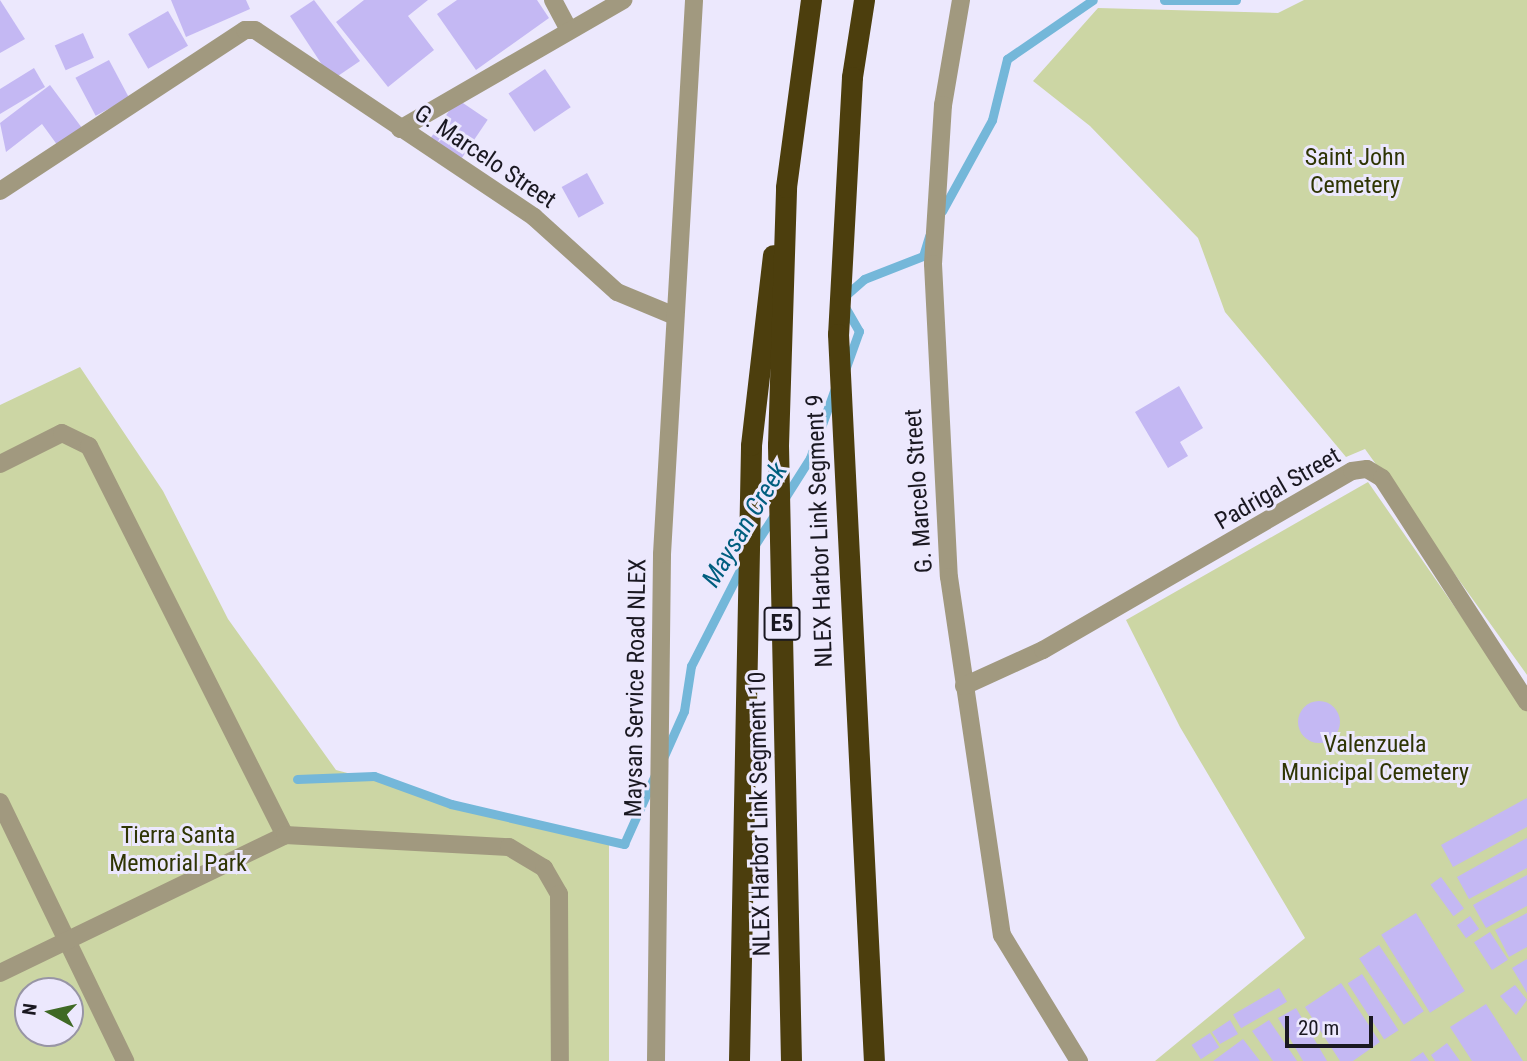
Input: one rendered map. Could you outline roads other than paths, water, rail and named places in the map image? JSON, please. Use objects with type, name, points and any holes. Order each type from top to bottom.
[{"type":"highway","name":"E5","points":[[786,187],[811,0]]},
{"type":"highway","name":"NLEX Harbor Link Segment 9","points":[[864,0],[844,172],[838,334],[874,1061]]},
{"type":"highway","points":[[739,1061],[751,445],[763,304],[786,187]]},
{"type":"highway","name":"NLEX Harbor Link Segment 10","points":[[786,187],[778,445],[791,1061]]},
{"type":"street","points":[[553,0],[569,30]]},
{"type":"street","points":[[400,129],[623,0]]},
{"type":"street","points":[[675,316],[694,0]]},
{"type":"street","name":"G. Marcelo Street","points":[[961,0],[941,129],[933,264],[939,461],[964,686],[1002,935],[1079,1061]]},
{"type":"street","name":"G. Marcelo Street","points":[[0,191],[245,30],[264,33],[400,129],[534,217],[617,292],[675,316]]},
{"type":"street","name":"Maysan Service Road NLEX","points":[[656,1061],[661,594],[675,316]]},
{"type":"street","points":[[0,464],[62,433],[89,446],[285,835]]},
{"type":"street","name":"Padrigal Street","points":[[964,686],[1043,650],[1352,471],[1367,469],[1381,478],[1527,702]]},
{"type":"street","points":[[0,802],[71,943],[125,1061]]},
{"type":"street","points":[[0,973],[71,943],[285,835],[509,847],[544,868],[559,894],[559,1061]]},
{"type":"waterway","name":"Maysan Creek","points":[[942,211],[992,120],[1007,59],[1093,0]]},
{"type":"waterway","name":"Maysan Creek","points":[[1164,0],[1236,0]]},
{"type":"waterway","name":"Maysan Creek","points":[[847,294],[864,279],[923,256],[929,236]]},
{"type":"waterway","name":"Maysan Creek","points":[[845,307],[859,331],[845,370]]},
{"type":"waterway","name":"Maysan Creek","points":[[784,499],[810,458],[835,388]]},
{"type":"waterway","name":"Maysan Creek","points":[[754,546],[775,514]]},
{"type":"waterway","name":"Maysan Creek","points":[[664,756],[684,711],[691,666],[743,564]]},
{"type":"waterway","name":"Maysan Creek","points":[[297,779],[374,776],[451,804],[624,844],[655,775]]},
{"type":"park label","name":"Saint John Cemetery","points":[[1355,172]]},
{"type":"park label","name":"Valenzuela Municipal Cemetery","points":[[1375,759]]},
{"type":"park label","name":"Tierra Santa Memorial Park","points":[[178,850]]}]
